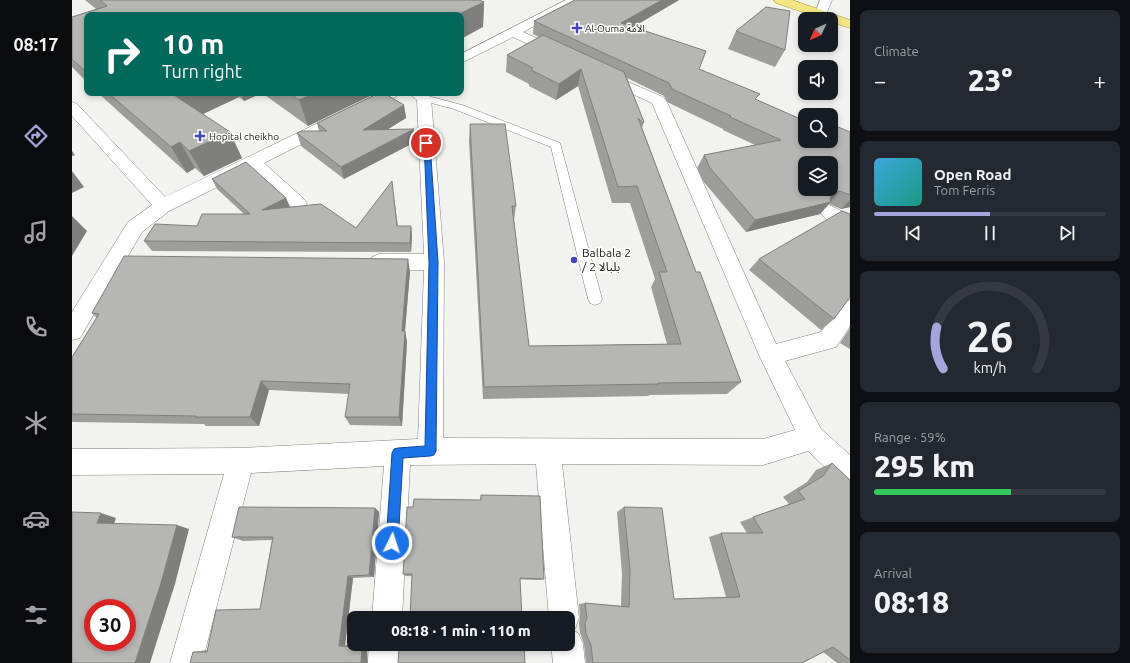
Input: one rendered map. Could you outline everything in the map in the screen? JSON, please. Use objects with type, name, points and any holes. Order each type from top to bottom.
[{"type":"main road","points":[[780,0],[815,12]]},
{"type":"main road","points":[[838,20],[850,24]]},
{"type":"street","points":[[464,58],[514,33],[575,0]]},
{"type":"street","points":[[822,12],[826,0]]},
{"type":"street","points":[[514,33],[658,100],[770,355],[812,438],[850,473]]},
{"type":"street","points":[[72,331],[135,227],[163,206],[386,96]]},
{"type":"street","points":[[420,96],[434,262],[430,451]]},
{"type":"street","points":[[72,107],[163,206]]},
{"type":"street","points":[[253,162],[298,204]]},
{"type":"street","points":[[829,212],[850,224]]},
{"type":"street","points":[[116,259],[140,259]]},
{"type":"street","points":[[362,261],[434,262]]},
{"type":"street","points":[[770,355],[828,340],[850,309]]},
{"type":"street","points":[[72,462],[241,461],[430,451],[763,452],[812,438]]},
{"type":"street","points":[[548,451],[563,611]]},
{"type":"street","points":[[387,611],[398,453]]},
{"type":"street","points":[[186,663],[241,461]]},
{"type":"street","points":[[384,663],[385,651]]},
{"type":"street","points":[[568,651],[569,663]]},
{"type":"lane","points":[[420,96],[458,107],[556,145],[595,299]]},
{"type":"building","points":[[100,0],[479,0],[484,2],[463,12],[88,12],[107,6]]},
{"type":"building","points":[[575,0],[662,0],[621,23],[706,51],[699,69],[760,94],[755,99],[798,118],[798,148],[838,148],[838,127],[850,132],[850,195],[840,191],[838,192],[838,156],[798,156],[798,196],[831,196],[831,202],[755,220],[710,168],[704,155],[781,140],[672,89],[669,83],[534,21]]},
{"type":"building","points":[[766,7],[790,11],[785,50],[736,31]]},
{"type":"building","points":[[84,13],[84,70],[72,59],[72,17]]},
{"type":"building","points":[[543,35],[624,72],[644,122],[643,123],[638,118],[696,272],[700,272],[741,382],[484,387],[470,124],[505,124],[516,206],[512,206],[529,346],[681,344],[659,272],[667,272],[637,186],[618,187],[581,69],[559,84],[531,70],[533,68],[507,55]]},
{"type":"building","points":[[112,96],[176,96],[230,132],[189,151],[180,142],[171,147]]},
{"type":"building","points":[[293,96],[308,96],[299,100]]},
{"type":"building","points":[[373,96],[389,96],[404,105],[363,130],[414,129],[341,167],[297,133],[302,131],[327,131],[317,123]]},
{"type":"building","points":[[246,162],[286,198],[262,210],[321,204],[356,228],[392,181],[397,226],[411,226],[410,243],[144,241],[155,224],[197,226],[202,214],[250,214],[212,179]]},
{"type":"building","points":[[842,211],[850,214],[850,297],[834,319],[759,259]]},
{"type":"building","points":[[124,256],[408,259],[402,331],[405,331],[399,417],[345,417],[350,384],[261,381],[250,417],[72,414],[72,357],[99,314],[92,313]]},
{"type":"building","points":[[832,463],[850,480],[850,660],[833,647],[802,663],[593,663],[591,645],[586,634],[585,623],[587,618],[585,603],[629,607],[630,571],[624,507],[662,508],[674,599],[740,597],[721,533],[763,533],[753,517],[805,499],[798,491],[823,476]]},
{"type":"building","points":[[481,495],[540,496],[544,579],[520,578],[522,611],[410,611],[412,574],[403,574],[407,507],[413,507],[414,499],[481,500]]},
{"type":"building","points":[[239,507],[375,508],[369,575],[348,576],[339,646],[347,646],[347,651],[362,651],[361,663],[190,663],[193,652],[207,652],[216,610],[260,609],[273,537],[232,537]]},
{"type":"building","points":[[72,512],[101,513],[97,523],[177,525],[161,583],[135,663],[72,663]]},
{"type":"building","points":[[399,651],[524,651],[525,663],[398,663]]},
{"type":"place","name":"Al-Ouma الأمة","points":[[577,28]]},
{"type":"place","name":"Hopital cheikho","points":[[200,136]]},
{"type":"place","name":"Balbala 2 / بلبالا 2","points":[[574,260]]},
{"type":"route","points":[[392,543],[398,453],[430,451],[434,262],[426,143]]}]
